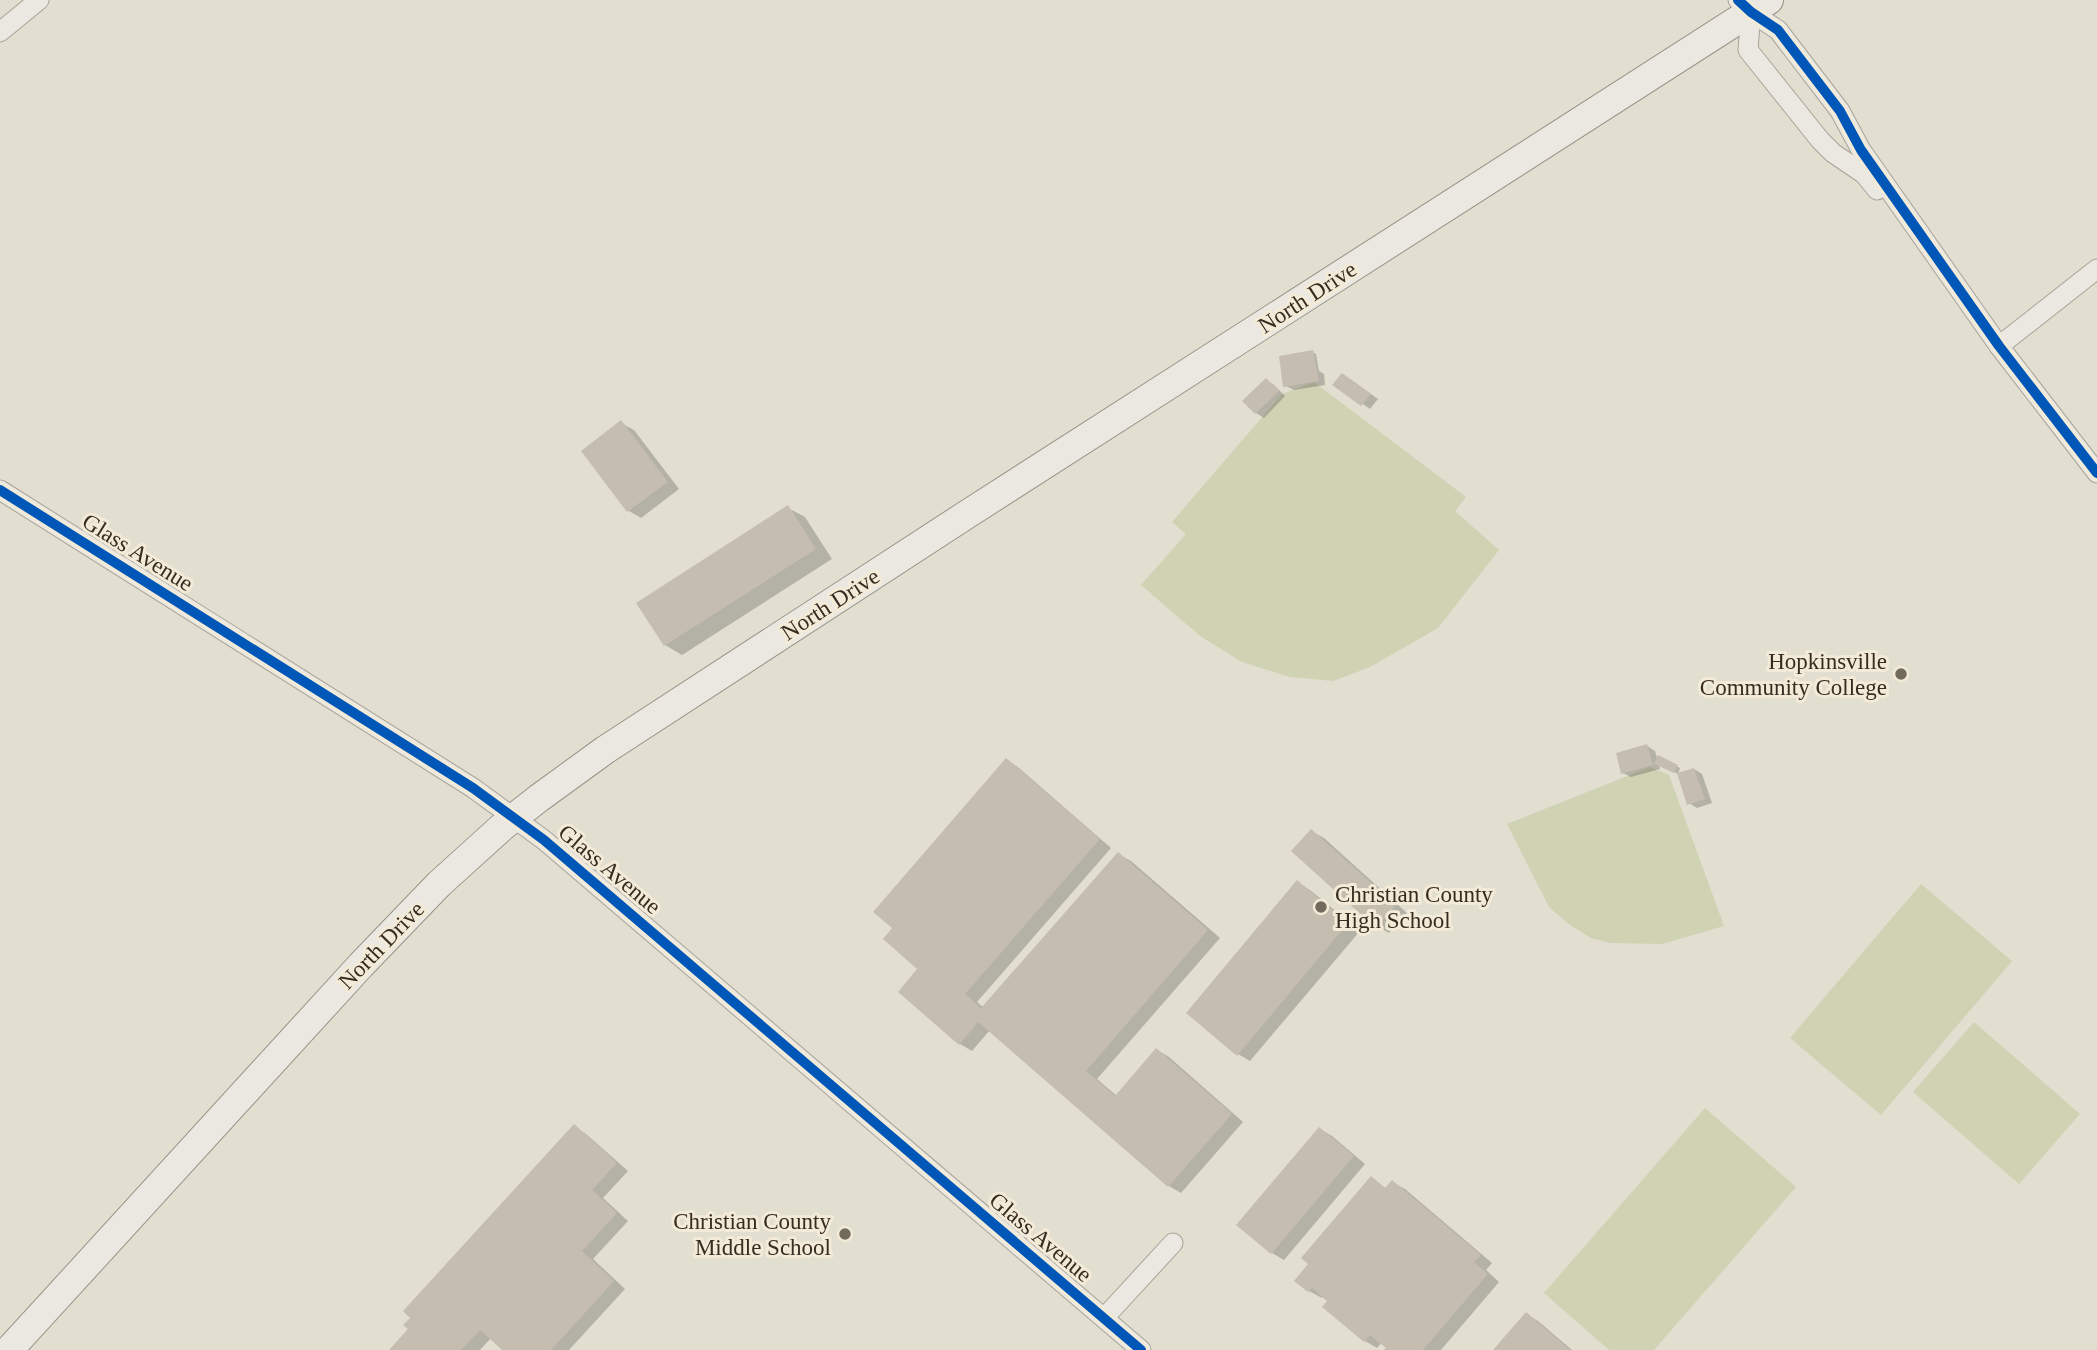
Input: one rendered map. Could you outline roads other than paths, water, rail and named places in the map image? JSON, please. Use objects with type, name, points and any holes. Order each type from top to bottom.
[{"type":"main road","name":"North Drive","points":[[9,1350],[361,965],[439,884],[515,817],[605,750],[1753,4]]},
{"type":"street","points":[[0,32],[39,0]]},
{"type":"street","points":[[1753,4],[1748,50],[1820,140],[1833,153],[1864,174],[1938,259]]},
{"type":"street","points":[[1753,4],[1778,30],[1840,111],[1861,150],[1998,346],[2097,473]]},
{"type":"street","points":[[1998,346],[2097,269]]},
{"type":"street","name":"Glass Avenue","points":[[0,490],[461,780],[515,817],[1141,1350]]},
{"type":"street","points":[[1104,1318],[1173,1243]]},
{"type":"place","name":"Hopkinsville Community College","points":[[1901,674]]},
{"type":"place","name":"Christian County High School","points":[[1321,907]]},
{"type":"place","name":"Christian County Middle School","points":[[845,1234]]}]
